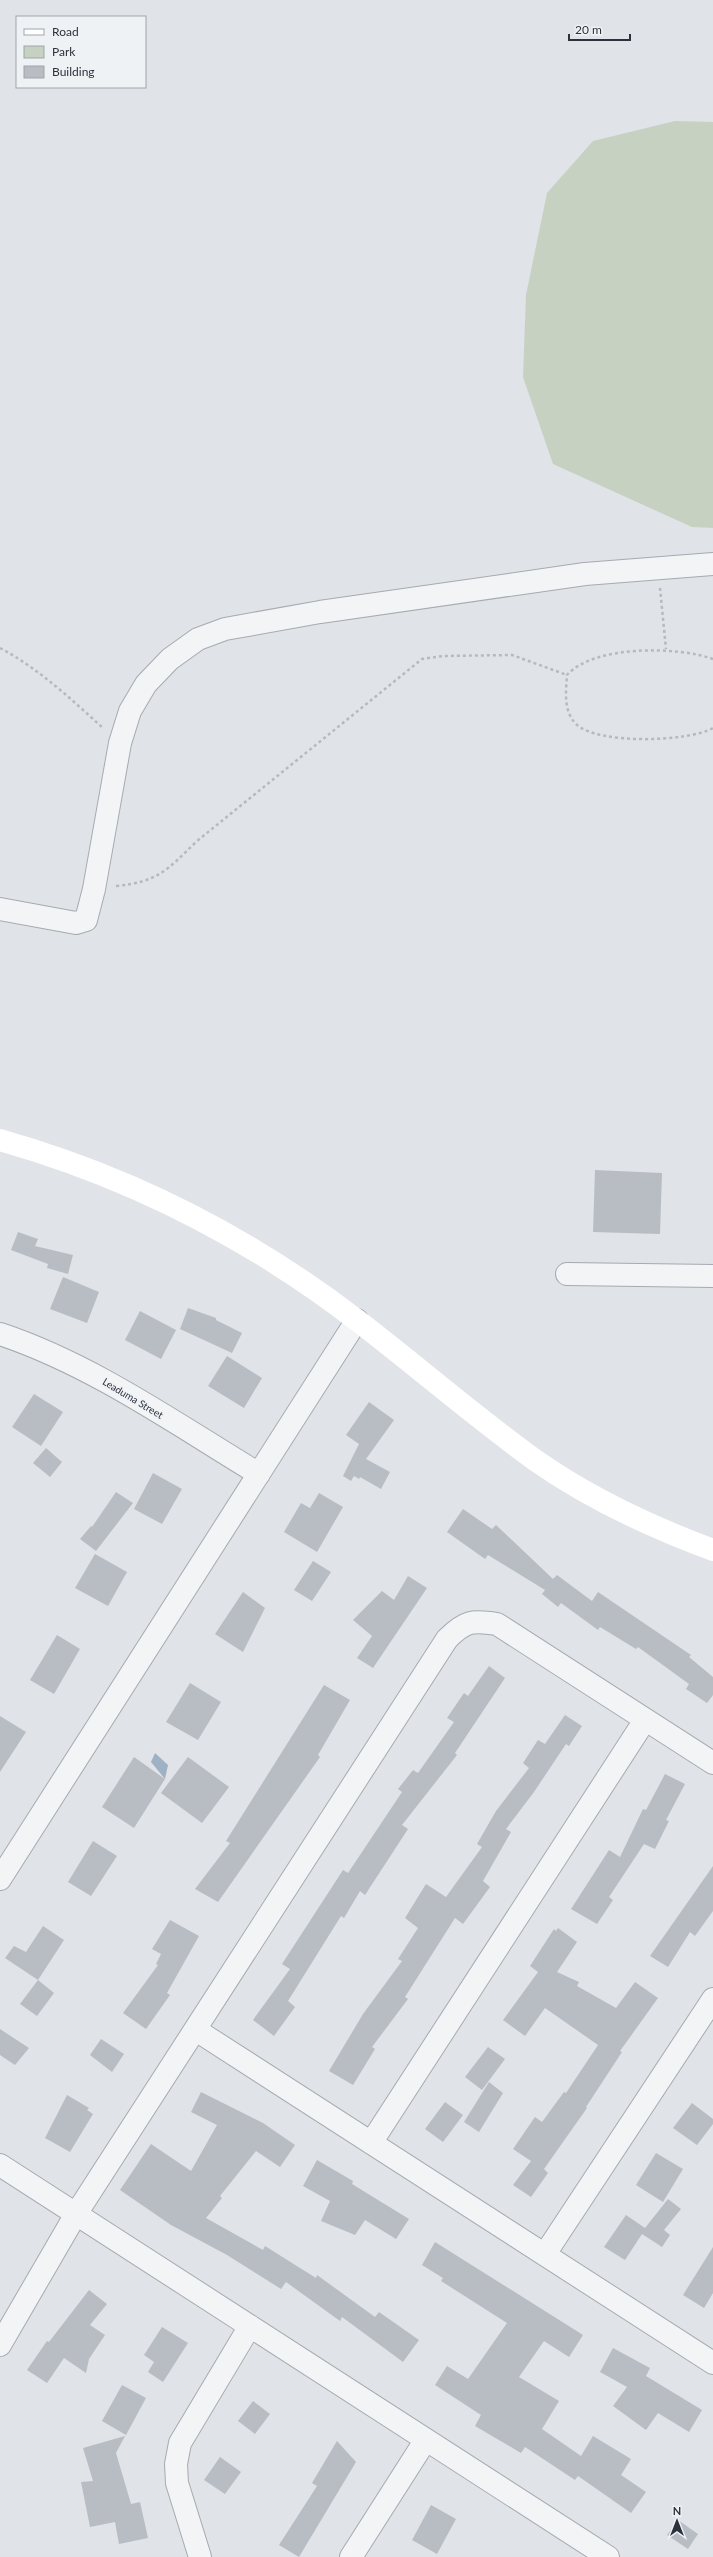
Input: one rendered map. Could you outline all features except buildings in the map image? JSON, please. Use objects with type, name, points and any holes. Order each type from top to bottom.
[{"type":"main road","points":[[0,1140],[40,1151],[115,1178],[187,1211],[276,1263],[357,1320],[475,1415],[537,1461],[595,1497],[674,1536],[713,1550]]},
{"type":"street","points":[[0,909],[81,923],[89,914],[120,743],[130,711],[146,684],[170,660],[198,639],[225,629],[320,612],[429,596],[585,574],[713,564]]},
{"type":"street","points":[[567,1274],[713,1276]]},
{"type":"street","points":[[0,1879],[357,1320]]},
{"type":"street","name":"Leaduma Street","points":[[3,1340],[60,1358],[104,1381],[259,1474]]},
{"type":"street","points":[[0,2345],[76,2214],[447,1639],[460,1626],[476,1621],[497,1624],[713,1763]]},
{"type":"street","points":[[371,2143],[645,1720]]},
{"type":"street","points":[[545,2254],[713,1999]]},
{"type":"street","points":[[196,2030],[545,2254],[713,2364]]},
{"type":"street","points":[[0,2165],[602,2556]]},
{"type":"street","points":[[200,2557],[177,2483],[176,2464],[180,2443],[250,2326]]},
{"type":"street","points":[[350,2557],[425,2441]]},
{"type":"path","points":[[658,568],[666,649]]},
{"type":"path","points":[[0,648],[13,654],[71,699],[120,743]]},
{"type":"path","points":[[713,659],[701,655],[666,649],[602,656],[575,666],[567,675],[566,701],[568,713],[576,724],[588,732],[622,738],[642,738],[694,735],[713,728]]},
{"type":"path","points":[[94,889],[147,881],[163,873],[197,841],[422,659],[443,656],[512,656],[567,675]]},
{"type":"green space","points":[[675,121],[713,122],[713,528],[692,527],[553,464],[523,377],[526,295],[547,193],[593,141]]},
{"type":"water","points":[[155,1753],[168,1765],[165,1779],[151,1762]]}]
